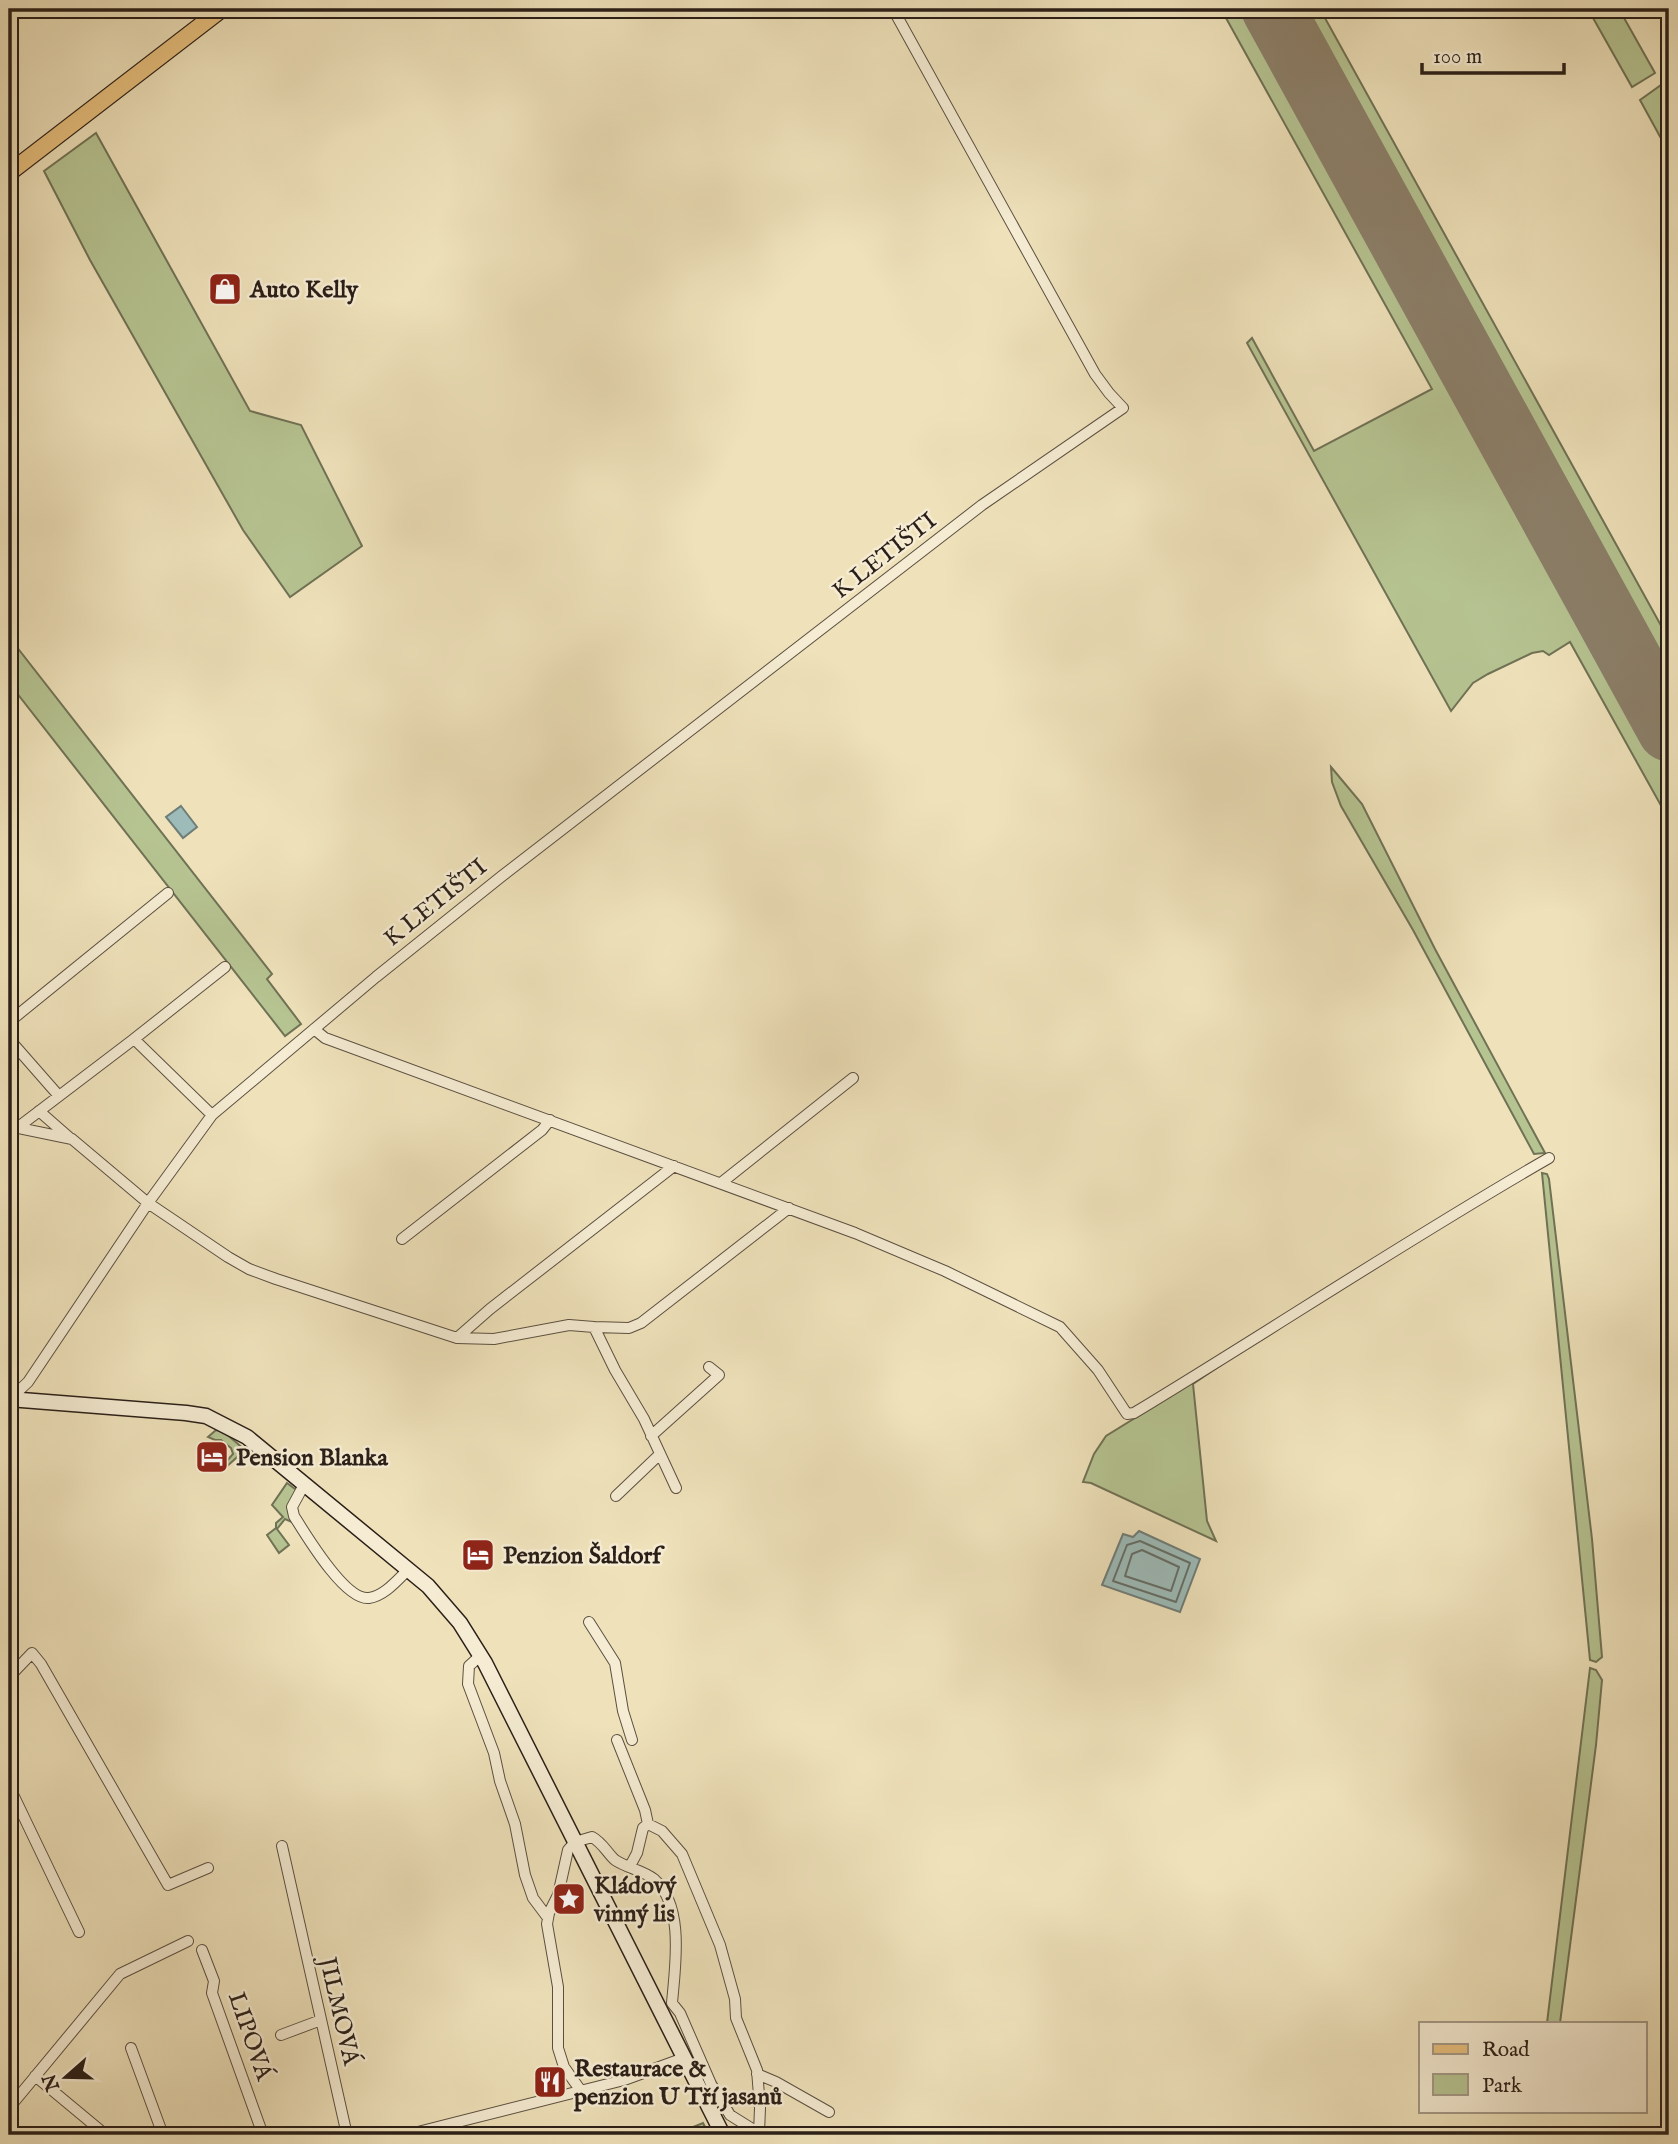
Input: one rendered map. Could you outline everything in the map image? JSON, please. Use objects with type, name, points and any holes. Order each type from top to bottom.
[{"type":"main road","points":[[9,173],[222,9]]},
{"type":"main road","points":[[9,1400],[165,1409],[206,1416],[247,1437],[409,1569],[444,1602],[481,1655],[575,1842],[665,2005],[684,2058],[723,2135]]},
{"type":"street","name":"K LETIŠTI","points":[[314,1029],[502,876],[982,505],[1123,408],[1096,374],[893,9]]},
{"type":"street","points":[[9,1022],[168,893]]},
{"type":"street","points":[[13,1127],[39,1111],[134,1040],[225,967]]},
{"type":"street","points":[[9,1400],[28,1382],[148,1203],[212,1115],[314,1029],[325,1038],[789,1208],[945,1271],[1060,1327],[1098,1370],[1127,1414],[1134,1413],[1192,1378],[1549,1158]]},
{"type":"street","points":[[9,1039],[59,1096]]},
{"type":"street","points":[[134,1040],[212,1115]]},
{"type":"street","points":[[721,1183],[853,1078]]},
{"type":"street","points":[[39,1111],[148,1203],[248,1269],[395,1320],[457,1338],[494,1339],[569,1325],[629,1328],[641,1324],[789,1208]]},
{"type":"street","points":[[402,1239],[550,1121]]},
{"type":"street","points":[[13,1127],[72,1139]]},
{"type":"street","points":[[457,1338],[490,1308],[674,1166]]},
{"type":"street","points":[[594,1327],[676,1488]]},
{"type":"street","points":[[651,1436],[719,1375],[709,1367]]},
{"type":"street","points":[[617,1496],[659,1455]]},
{"type":"street","points":[[304,1483],[292,1507],[294,1516],[316,1551],[348,1589],[358,1596],[372,1598],[387,1589],[409,1569]]},
{"type":"street","points":[[589,1622],[615,1663],[623,1711],[632,1740]]},
{"type":"street","points":[[9,1677],[32,1653],[41,1664],[168,1885],[208,1868]]},
{"type":"street","points":[[481,1655],[469,1666],[468,1684],[494,1753],[533,1899],[548,1918]]},
{"type":"street","points":[[617,1740],[648,1824]]},
{"type":"street","points":[[9,1786],[79,1932]]},
{"type":"street","points":[[629,1866],[637,1853],[643,1828],[648,1824]]},
{"type":"street","points":[[648,1824],[662,1831],[682,1854],[720,1945],[734,1999],[736,2018],[757,2074],[760,2134]]},
{"type":"street","points":[[581,2091],[564,2067],[558,2048],[558,1987],[548,1918],[558,1895],[566,1856],[575,1842],[592,1837],[599,1841],[615,1860],[651,1877],[666,1895],[673,1918],[677,1950],[665,2005],[680,2013],[711,2084],[730,2115],[760,2134]]},
{"type":"street","name":"JILMOVÁ","points":[[282,1846],[347,2135]]},
{"type":"street","points":[[9,2108],[120,1974],[188,1941]]},
{"type":"street","name":"LIPOVÁ","points":[[202,1950],[214,1981],[212,1993],[262,2135]]},
{"type":"street","points":[[281,2035],[321,2020]]},
{"type":"street","points":[[131,2048],[163,2135]]},
{"type":"street","points":[[406,2135],[633,2077],[684,2058]]},
{"type":"street","points":[[757,2074],[829,2112]]},
{"type":"street","points":[[35,2076],[104,2134]]},
{"type":"green space","points":[[1221,9],[1320,9],[1669,640],[1669,820],[1570,642],[1549,655],[1543,651],[1532,653],[1488,674],[1473,683],[1451,711],[1247,343],[1252,338],[1314,451],[1432,389]]},
{"type":"green space","points":[[1588,9],[1619,9],[1655,73],[1632,87]]},
{"type":"green space","points":[[1661,85],[1669,100],[1669,153],[1640,100]]},
{"type":"green space","points":[[96,133],[250,411],[301,425],[362,546],[290,597],[243,530],[90,260],[44,171]]},
{"type":"green space","points":[[9,637],[272,974],[267,979],[301,1024],[285,1036],[9,683]]},
{"type":"green space","points":[[1331,767],[1362,804],[1435,949],[1545,1153],[1534,1154],[1413,930],[1341,806],[1332,782]]},
{"type":"green space","points":[[1542,1173],[1547,1174],[1549,1179],[1592,1539],[1602,1657],[1596,1662],[1590,1660]]},
{"type":"green space","points":[[1224,1363],[1193,1384],[1207,1521],[1216,1541],[1091,1483],[1083,1482],[1094,1454],[1106,1436]]},
{"type":"green space","points":[[216,1430],[224,1432],[245,1450],[225,1468],[225,1463],[233,1454],[231,1448],[221,1440],[208,1437]]},
{"type":"green space","points":[[287,1483],[299,1492],[290,1510],[309,1545],[292,1522],[285,1519],[277,1529],[289,1545],[279,1553],[267,1535],[283,1517],[272,1505]]},
{"type":"green space","points":[[1590,1668],[1596,1670],[1602,1680],[1596,1745],[1560,2022],[1547,2022]]},
{"type":"green space","points":[[703,2123],[709,2135],[673,2135]]},
{"type":"water","points":[[181,806],[197,827],[183,838],[166,817]]},
{"type":"water","points":[[1139,1531],[1200,1559],[1180,1612],[1102,1585],[1123,1534],[1133,1537]]},
{"type":"runway","points":[[1273,9],[1669,730]]},
{"type":"place","name":"Auto Kelly","points":[[225,289]]},
{"type":"place","name":"Pension Blanka","points":[[212,1457]]},
{"type":"place","name":"Penzion Šaldorf","points":[[478,1555]]},
{"type":"place","name":"Kládový vinný lis","points":[[569,1899]]},
{"type":"place","name":"Restaurace & penzion U Tří jasanů","points":[[550,2082]]}]
